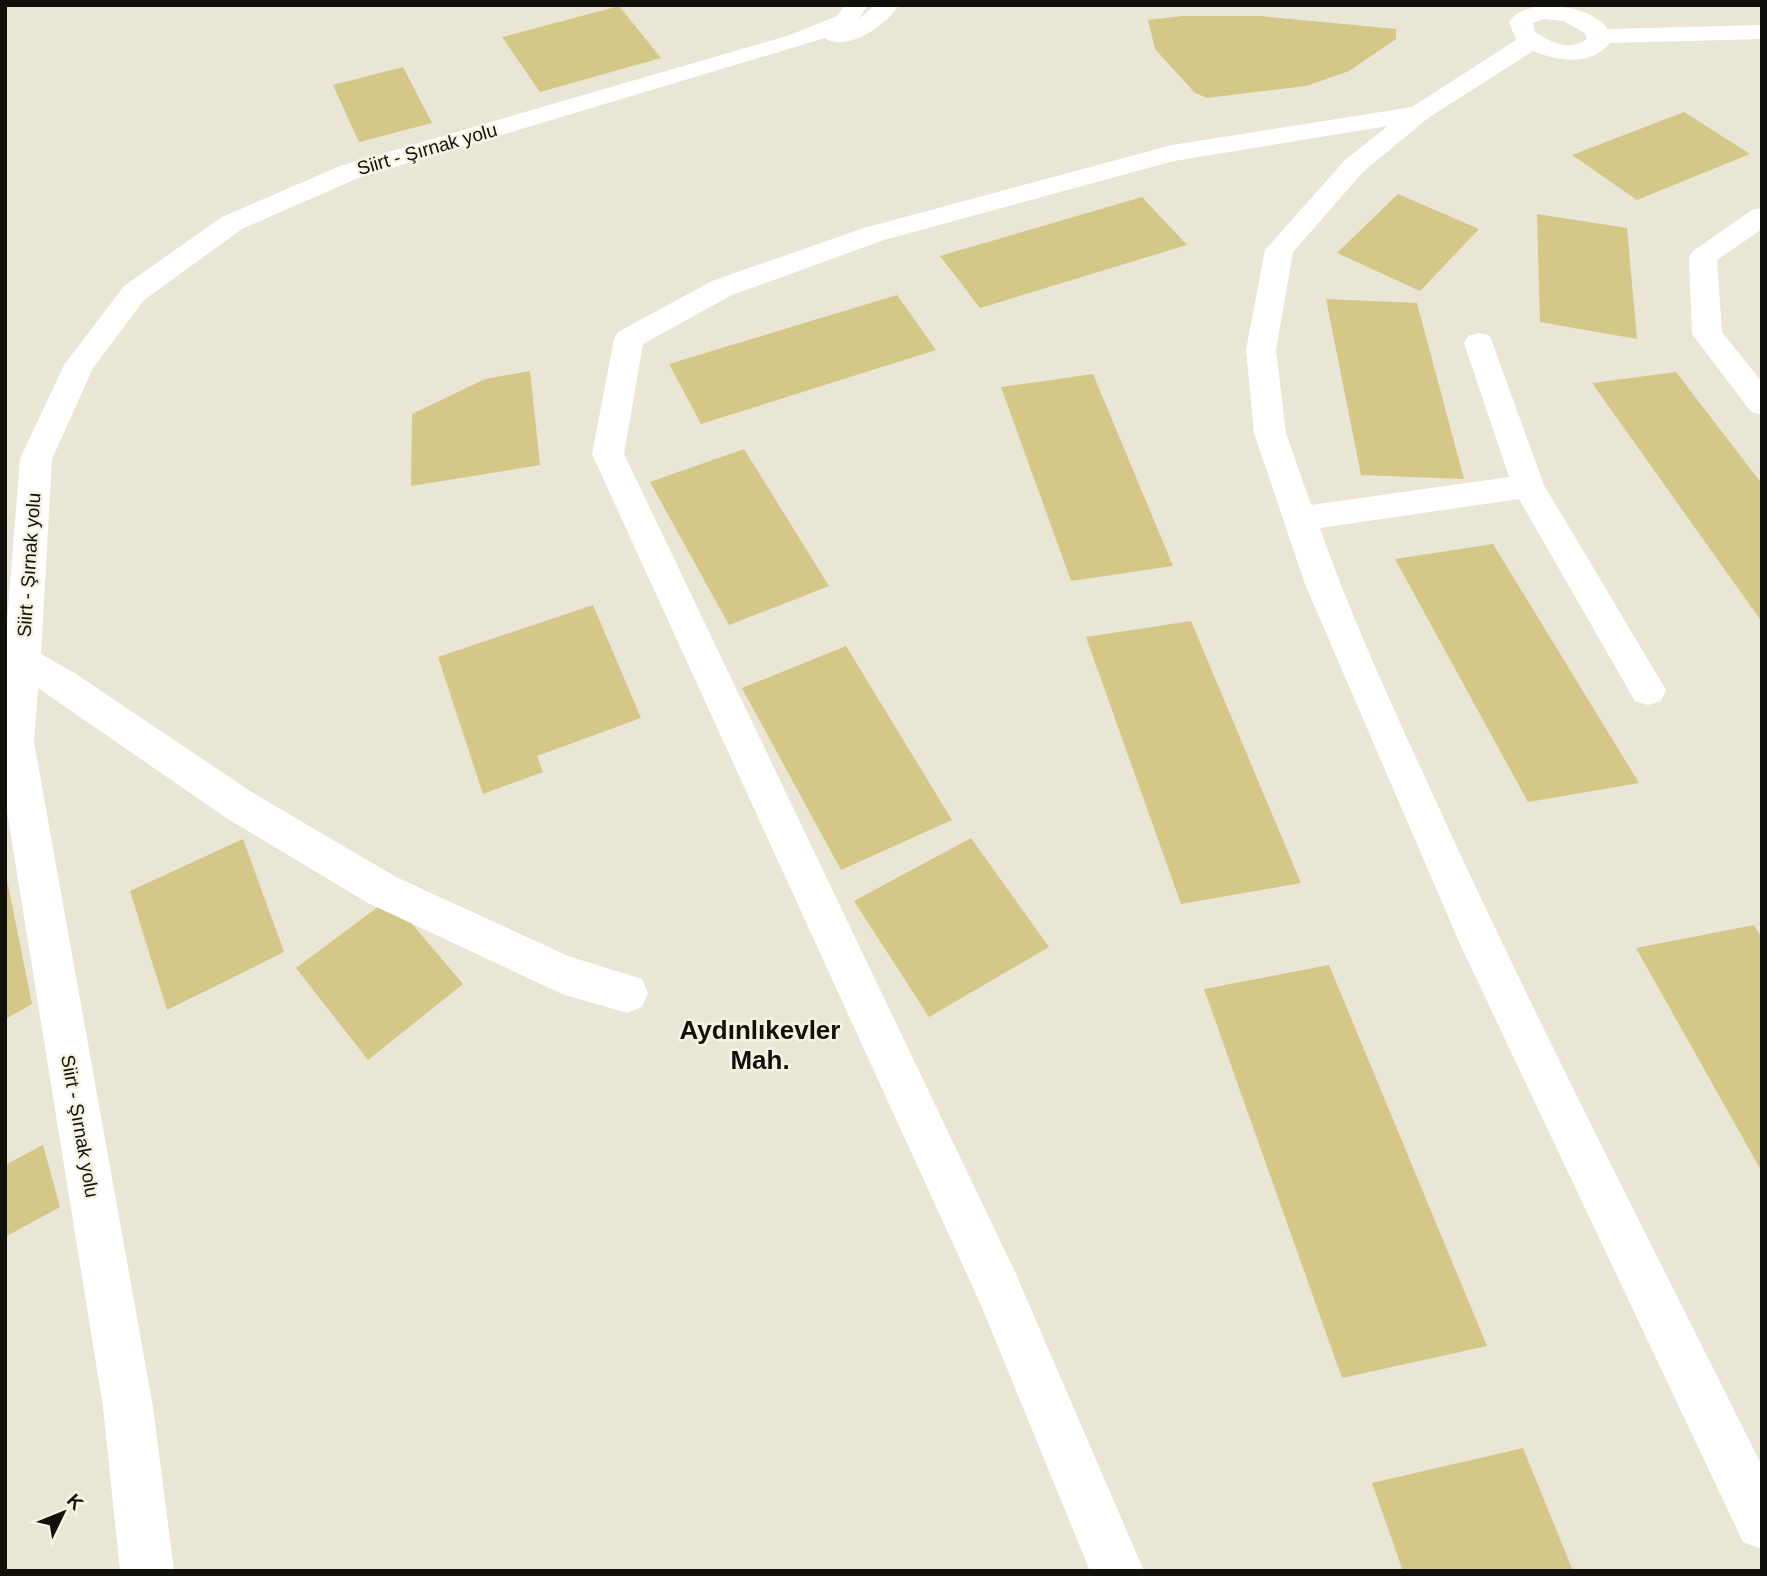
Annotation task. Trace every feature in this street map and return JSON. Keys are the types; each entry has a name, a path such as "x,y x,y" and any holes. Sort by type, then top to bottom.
{"street":[{"path":"798,40 845,21 857,5"},
{"path":"798,40 852,30 883,14 887,5"},
{"path":"1556,5 1596,29 1600,36"},
{"path":"1580,18 1555,12 1527,20 1354,166 1279,250 1261,350 1270,433 1322,584 1481,944 1762,1523"},
{"path":"1527,20 1553,50 1577,52 1595,46 1600,36"},
{"path":"1600,36 1762,32"},
{"name":"Siirt - Şırnak yolu","path":"147,1571 128,1407 15,742 14,661 36,459 79,365 134,293 232,223 349,172 798,40"},
{"path":"1117,1571 998,1289 608,454 629,339 722,288 874,234 1172,153 1419,113"},
{"path":"1762,216 1703,257 1707,334 1762,404"},
{"path":"1479,344 1528,486 1648,690"},
{"path":"1299,519 1528,486"},
{"path":"14,661 63,685 239,805 382,890 562,974 627,993"}],"building":[{"path":"619,6 661,58 540,92 502,37"},
{"path":"1183,16 1260,16 1396,29 1396,39 1349,71 1306,86 1207,98 1195,93 1155,49 1148,20"},
{"path":"403,67 432,123 359,142 333,85"},
{"path":"1684,112 1750,154 1637,200 1572,155"},
{"path":"1398,194 1479,229 1420,291 1337,253"},
{"path":"1142,197 1187,245 980,308 940,256"},
{"path":"1537,214 1627,228 1637,339 1540,322"},
{"path":"897,295 936,350 701,424 669,364"},
{"path":"1326,299 1417,303 1464,479 1361,475"},
{"path":"530,371 540,465 411,486 412,414 485,379"},
{"path":"1676,372 1762,484 1762,622 1592,383"},
{"path":"1093,374 1173,566 1071,581 1001,387"},
{"path":"744,449 829,586 729,625 650,482"},
{"path":"1493,544 1639,783 1528,802 1395,559"},
{"path":"593,605 641,718 537,756 543,772 483,794 438,657"},
{"path":"1191,621 1301,883 1181,904 1086,637"},
{"path":"846,646 952,820 841,870 742,688"},
{"path":"971,838 1049,947 929,1017 854,901"},
{"path":"243,839 284,952 167,1010 130,891"},
{"path":"5,870 32,1004 5,1019"},
{"path":"390,898 463,984 368,1060 296,968"},
{"path":"1754,925 1762,938 1762,1172 1636,948"},
{"path":"1329,965 1487,1346 1342,1378 1204,989"},
{"path":"43,1145 60,1207 5,1237 5,1165"},
{"path":"1523,1448 1573,1571 1403,1571 1372,1483"}],"district":[{"name":"Aydınlıkevler Mah.","path":"760,1045"}]}
